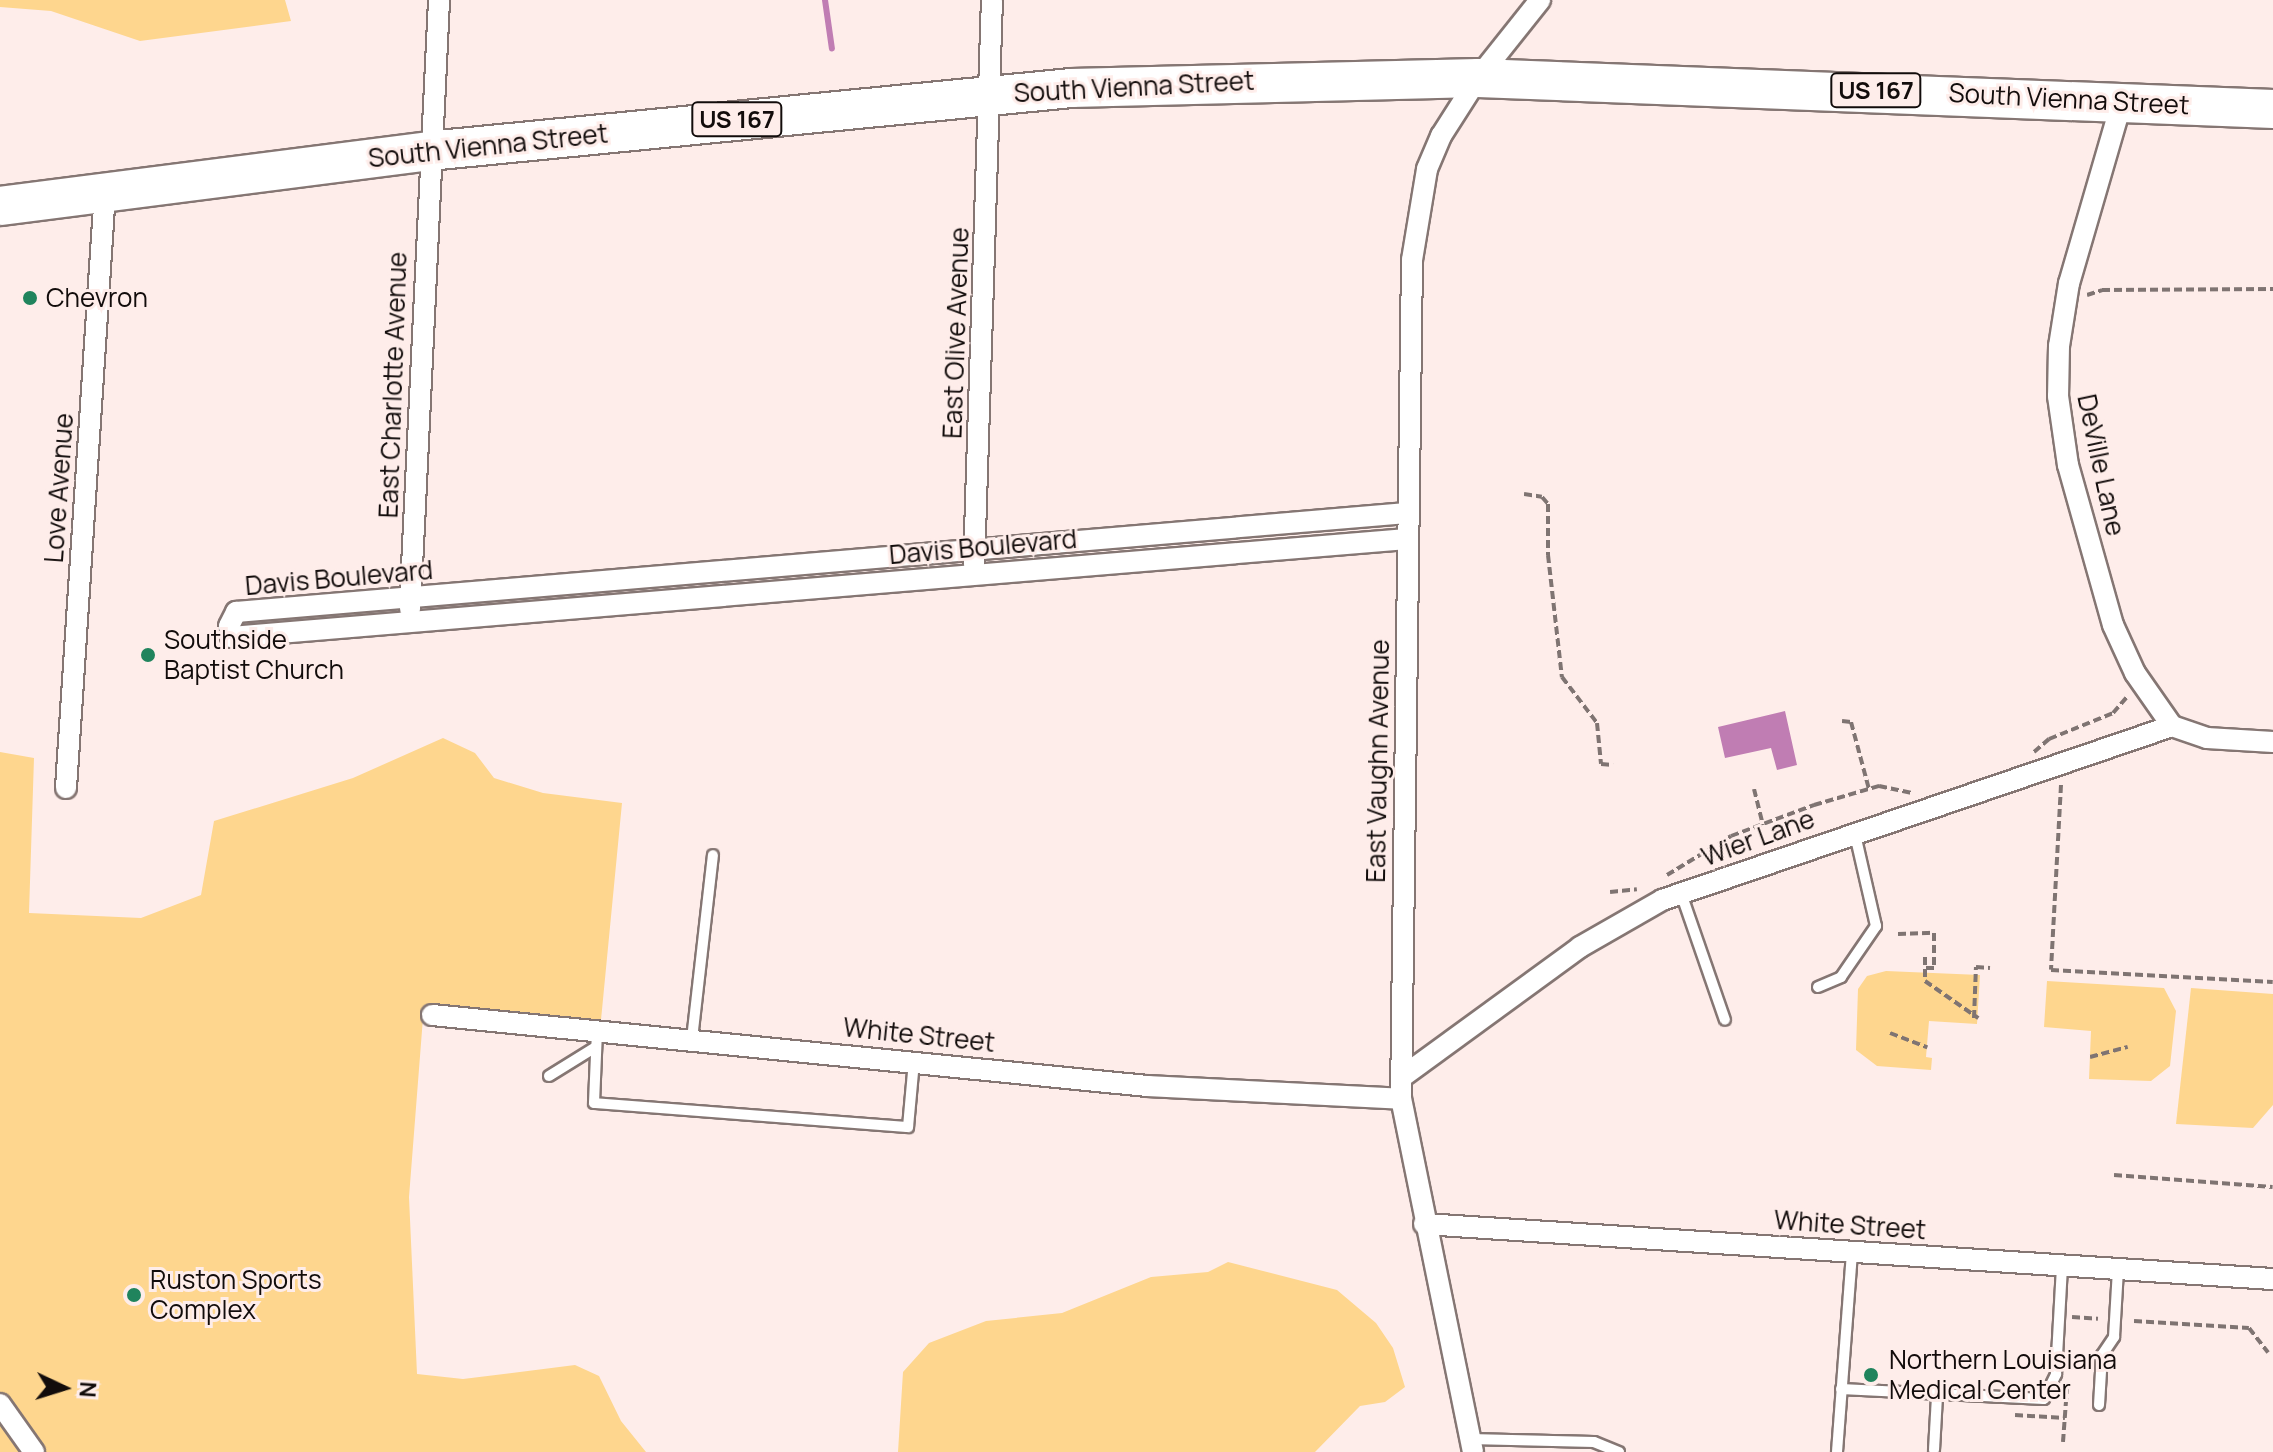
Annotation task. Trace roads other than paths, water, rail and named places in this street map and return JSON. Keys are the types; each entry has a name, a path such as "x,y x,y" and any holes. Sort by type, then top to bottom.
{"highway":[{"name":"South Vienna Street","path":"0,206 429,151 990,94 1286,80 1478,78 2273,109"}],"street":[{"name":"East Charlotte Avenue","path":"410,621 429,151 439,0"},
{"name":"East Olive Avenue","path":"974,573 992,0"},
{"name":"East Vaughn Avenue","path":"1472,1445 1424,1224 1401,1099 1407,513 1414,229 1427,169 1478,78 1540,0"},
{"name":"DeVille Lane","path":"2122,101 2069,283 2058,396 2068,465 2113,625 2135,673 2172,726"},
{"name":"Love Avenue","path":"66,788 105,192"},
{"name":"Davis Boulevard","path":"1407,513 236,612 229,626 231,637 1407,539"},
{"path":"2172,726 2207,738 2273,742"},
{"name":"Wier Lane","path":"1402,1077 1612,925 1681,893 1854,831 2172,726"},
{"name":"White Street","path":"432,1015 596,1039 692,1039 1147,1086 1401,1099"},
{"name":"White Street","path":"1424,1224 2273,1279"},
{"path":"0,1404 34,1452"}],"lane":[{"path":"1818,987 1841,977 1876,926 1854,831"},
{"path":"692,1039 713,855"},
{"path":"1681,893 1725,1020"},
{"path":"596,1039 594,1103 908,1127 914,1060"},
{"path":"549,1076 596,1039"},
{"path":"1837,1452 1852,1250"},
{"path":"1841,1389 2044,1399 2056,1374 2062,1265"},
{"path":"2099,1405 2102,1355 2114,1337 2118,1269"},
{"path":"1934,1450 1937,1396"},
{"path":"1472,1445 1594,1442 1619,1452"}],"waterway":[{"path":"825,0 832,49"}],"place":[{"name":"Chevron","path":"30,298"},
{"name":"Southside Baptist Church","path":"148,655"},
{"name":"Ruston Sports Complex","path":"134,1295"},
{"name":"Northern Louisiana Medical Center","path":"1871,1375"}]}
